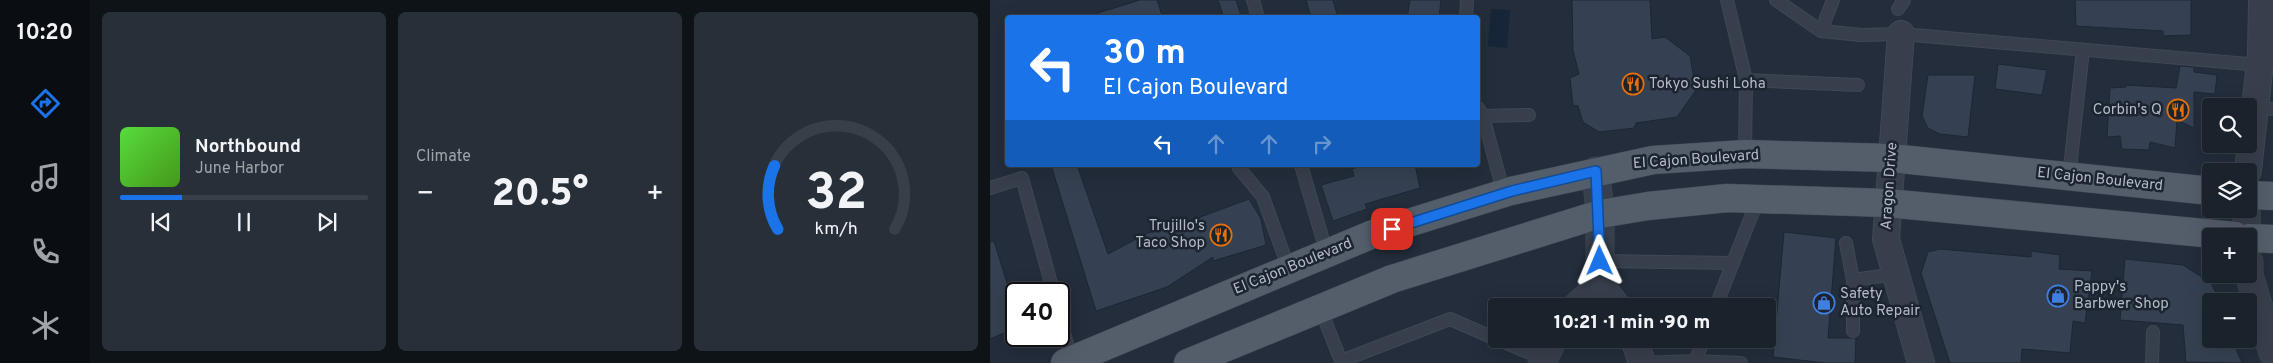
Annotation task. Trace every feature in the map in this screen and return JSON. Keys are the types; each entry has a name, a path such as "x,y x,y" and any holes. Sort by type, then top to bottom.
{"main road":[{"name":"El Cajon Boulevard","path":"1068,362 1373,234 1504,194 1596,171 1653,160 1745,154 1891,158 2202,190"},
{"path":"2257,195 2273,196"},
{"path":"1188,363 1392,278 1600,214 1648,206 1718,199 1887,203 2202,233"},
{"path":"2257,238 2273,239"}],"street":[{"path":"2250,163 2264,108 2265,58 2262,0"},
{"name":"Aragon Drive","path":"1901,14 1886,239 1921,363"},
{"path":"1596,171 1600,214 1600,273 1613,298"},
{"path":"1583,298 1600,273"},
{"path":"2253,283 2268,314 2273,353"},
{"path":"1637,348 1642,363"}],"lane":[{"path":"1253,0 1257,15"},
{"path":"1466,15 1467,0"},
{"path":"1728,0 1746,80 1745,154"},
{"path":"1776,0 1820,31 1862,35 1901,14 2083,50 2265,58"},
{"path":"1820,31 1832,0"},
{"path":"2069,177 2083,50"},
{"path":"1746,80 1858,85"},
{"path":"1504,194 1480,112 1529,115"},
{"path":"1302,167 1327,254"},
{"path":"1238,168 1263,197 1289,269"},
{"path":"990,188 1022,178 1051,282"},
{"path":"1719,298 1758,199"},
{"path":"1846,243 1853,280 1854,332"},
{"path":"1600,273 1733,263"},
{"path":"1853,280 1896,274"},
{"path":"1320,308 1341,361 1450,319 1488,336"},
{"path":"2152,363 2153,332"},
{"path":"1065,347 1068,362"},
{"path":"1527,348 1547,354"},
{"path":"1695,361 1700,348"},
{"path":"1642,363 1695,361 1741,363"}],"water":[{"path":"1491,9 1510,10 1507,48 1488,46"}],"building":[{"path":"1140,0 1157,0 1162,15 1098,15 1098,13"},
{"path":"1218,0 1236,0 1241,15 1223,15"},
{"path":"1306,0 1333,0 1337,15 1310,15"},
{"path":"1410,0 1441,0 1439,15 1408,15"},
{"name":"Tokyo Sushi Loha","path":"1572,0 1650,0 1652,39 1665,37 1690,56 1696,90 1677,117 1636,123 1634,128 1599,132 1583,122 1578,106 1573,105 1570,78 1579,74 1573,50"},
{"path":"2075,0 2191,0 2191,35 2163,36 2163,31 2076,26"},
{"path":"1998,64 2047,70 2042,95 1995,89"},
{"path":"2180,66 2194,67 2194,72 2217,75 2215,94 2194,92 2194,128 2177,120 2175,148 2150,142 2149,150 2122,149 2120,136 2107,137 2110,88 2126,87 2126,85 2176,88"},
{"path":"1928,75 1975,75 1968,137 1940,134 1928,128 1922,116"},
{"path":"1052,167 1078,167 1108,254 1148,233 1179,225 1249,199 1261,219 1266,245 1213,261 1213,257 1167,287 1096,311"},
{"path":"1358,167 1415,167 1420,188 1365,204 1367,209 1333,221 1321,185 1354,176 1352,169"},
{"path":"1784,232 1836,238 1828,338 1856,338 1855,363 1825,363 1773,357 1774,348 1776,348 1776,323"},
{"path":"994,241 1007,282 1005,282 1005,333 990,339 990,242"},
{"path":"1940,249 2031,257 2031,251 2060,255 2059,269 2092,271 2085,323 2073,321 2070,353 2022,349 2021,363 1950,363 1921,273 1928,252"},
{"path":"2125,259 2183,265 2202,277 2202,283 2211,283 2216,293 2202,293 2202,348 2236,348 2242,363 2186,362 2183,325 2120,320"}],"place":[{"name":"Tokyo Sushi Loha","path":"1633,84"},
{"name":"Corbin's Q","path":"2178,110"},
{"name":"Trujillo's Taco Shop","path":"1221,235"},
{"name":"Pappy's Barbwer Shop","path":"2058,296"},
{"name":"Safety Auto Repair","path":"1824,303"}],"route":[{"path":"1392,229 1512,191 1596,171 1600,214 1600,261"}]}
